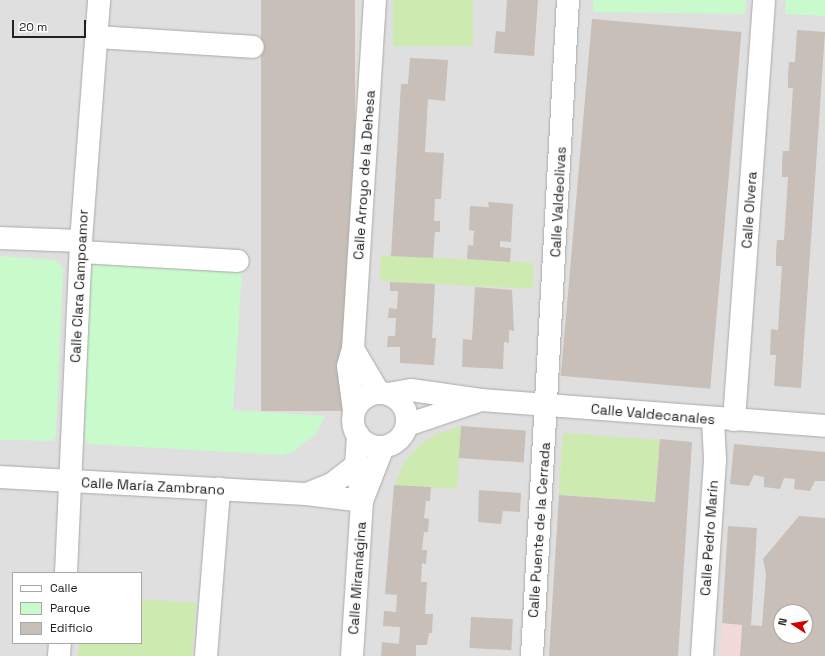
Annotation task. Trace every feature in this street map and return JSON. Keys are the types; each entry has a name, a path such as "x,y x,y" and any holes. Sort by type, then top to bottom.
{"street":[{"name":"Calle Clara Campoamor","path":"66,572 72,482 81,247 99,0"},
{"name":"Calle Arroyo de la Dehesa","path":"354,411 348,366 353,349 375,0"},
{"name":"Calle Valdeolivas","path":"547,404 568,0"},
{"name":"Calle Olvera","path":"723,420 764,0"},
{"path":"96,37 253,47"},
{"path":"0,238 238,261"},
{"path":"353,349 384,393 403,406 407,426 398,440 383,447 367,444 358,435 354,428 354,411 364,398 384,393"},
{"name":"Calle Valdecanales","path":"384,393 411,390 480,400 547,404 723,420 825,426"},
{"name":"Calle Valdecanales","path":"407,426 480,400"},
{"name":"Calle Puente de la Cerrada","path":"532,656 547,404"},
{"name":"Calle Pedro Marín","path":"702,656 715,459 723,420"},
{"name":"Calle Miramágina","path":"352,656 362,501 356,465 358,435"},
{"name":"Calle Miramágina","path":"362,501 383,447"},
{"name":"Calle María Zambrano","path":"306,494 332,484 356,465"},
{"name":"Calle María Zambrano","path":"0,477 306,494 362,501"},
{"path":"206,656 219,489"},
{"path":"59,656 60,644"}],"shaded area":[{"path":"0,0 825,0 825,656 0,656"},
{"path":"722,623 773,626 773,644 813,644 825,656 720,656"}],"green space":[{"path":"393,0 473,0 473,46 393,46"},
{"path":"593,0 746,0 745,14 593,12"},
{"path":"786,0 825,0 825,16 785,14"},
{"path":"381,255 534,263 532,289 380,281"},
{"path":"0,256 55,260 63,268 56,435 53,441 0,440"},
{"path":"97,262 242,271 233,410 325,416 316,434 293,452 281,455 88,444 85,439 90,272"},
{"path":"461,426 457,489 394,485 405,461 421,444 437,434"},
{"path":"563,433 660,440 655,502 559,495"},
{"path":"142,599 196,603 192,656 78,656 79,644 142,644"}],"building":[{"path":"261,0 355,0 355,411 261,411"},
{"path":"507,0 538,0 534,56 494,53 496,31 505,32"},
{"path":"592,19 741,32 710,389 561,376"},
{"path":"797,30 825,32 801,388 774,386 776,355 770,355 771,329 778,330 782,266 776,266 776,253 777,240 784,240 788,177 782,177 782,164 783,151 789,151 793,88 788,88 788,75 789,62 795,62"},
{"path":"410,58 448,60 445,101 428,99 425,152 444,153 441,199 435,199 434,221 440,221 440,232 435,232 433,258 391,256 401,84 408,84"},
{"path":"488,202 513,204 511,242 500,241 500,247 511,248 510,262 467,259 468,245 473,246 474,231 469,230 470,206 489,207"},
{"path":"390,282 435,284 432,338 436,338 434,365 400,363 400,347 387,347 388,336 395,336 396,318 388,318 389,308 397,309 398,291 390,291"},
{"path":"475,287 512,290 514,331 509,330 509,343 504,342 503,369 462,367 463,339 472,340"},
{"path":"461,426 526,431 524,462 459,458"},
{"path":"660,439 692,442 678,656 549,656 559,495 655,502"},
{"path":"734,444 825,452 825,481 815,481 810,491 794,489 795,479 784,478 780,489 764,487 764,477 754,475 749,486 730,484"},
{"path":"394,485 431,487 430,501 426,501 424,518 429,519 428,532 424,532 422,550 427,550 426,564 422,563 421,582 427,582 425,614 433,614 432,633 429,633 427,645 416,645 416,656 381,656 382,642 399,644 400,627 383,626 384,611 396,612 397,595 385,594"},
{"path":"479,490 521,493 520,512 503,511 501,524 478,522"},
{"path":"799,516 825,518 825,656 740,656 742,625 722,623 728,526 757,528 751,625 762,626 766,574 763,559"},
{"path":"471,617 513,619 511,650 469,648"}]}
